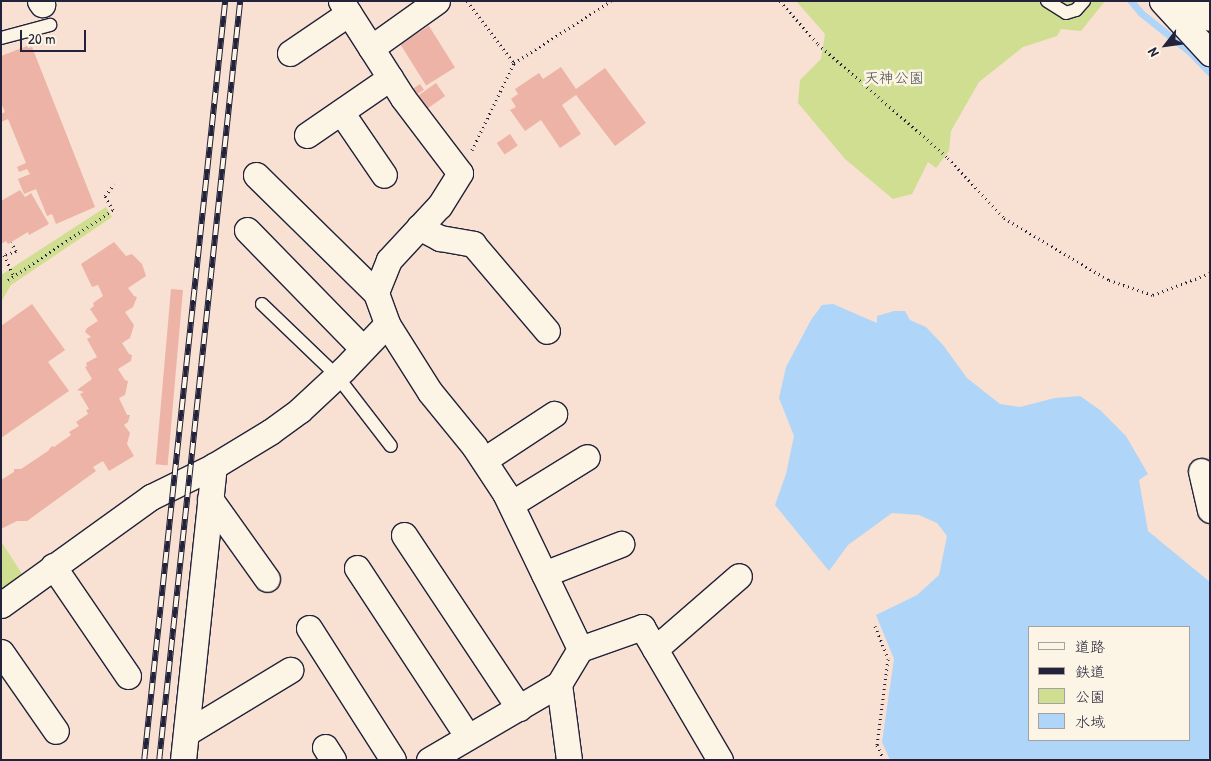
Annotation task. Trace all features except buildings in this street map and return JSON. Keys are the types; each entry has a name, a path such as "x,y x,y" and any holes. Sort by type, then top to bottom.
{"street":[{"path":"371,48 437,1"},
{"path":"1162,1 1210,54"},
{"path":"1191,1 1210,18"},
{"path":"290,53 345,7 390,78 460,173 439,206 389,260 376,293"},
{"path":"307,135 390,78"},
{"path":"341,112 384,175"},
{"path":"256,175 376,293 387,324 430,392 484,460 511,504 580,649"},
{"path":"419,227 440,238 473,244 520,280 547,331"},
{"path":"247,230 364,349"},
{"path":"1,605 151,497 214,466 270,432 300,410 337,376 387,324"},
{"path":"484,460 554,414"},
{"path":"511,504 587,457"},
{"path":"183,760 214,466"},
{"path":"1201,471 1210,510"},
{"path":"210,499 267,579"},
{"path":"404,535 519,708"},
{"path":"544,574 621,544"},
{"path":"53,566 128,676"},
{"path":"357,568 468,737"},
{"path":"655,649 738,576"},
{"path":"429,760 559,684 580,649 642,627 720,760"},
{"path":"309,628 393,760"},
{"path":"1,652 56,731"},
{"path":"186,733 290,670"},
{"path":"559,684 570,760"}],"lane":[{"path":"1047,1 1066,13 1076,10 1084,1"},
{"path":"1,38 44,10"},
{"path":"262,304 337,376 391,446"}],"path":[{"path":"468,1 514,63"},
{"path":"460,173 514,63 610,1"},
{"path":"780,1 818,44 948,158 1004,218 1109,280 1153,296 1210,273"},
{"path":"8,280 113,210 105,196 114,184"},
{"path":"11,242 16,252 3,256 14,276"},
{"path":"875,626 888,660 877,745 884,760"}],"green space":[{"name":"天神公園","path":"796,1 1105,1 1081,31 1061,29 1057,36 1023,47 979,82 951,131 949,151 936,168 928,162 912,194 893,199 845,159 798,103 800,80 821,59 825,34"},
{"path":"106,207 112,217 11,285 1,302 1,275"},
{"path":"1,541 22,574 1,590"}],"water":[{"path":"833,304 877,323 877,316 894,311 905,311 910,320 926,327 943,345 967,378 1000,404 1020,407 1055,398 1080,396 1100,410 1126,436 1148,474 1139,480 1148,531 1210,582 1210,757 1206,760 890,760 882,742 894,659 876,615 917,595 939,575 947,536 937,523 919,515 892,513 848,545 829,571 775,505 786,474 794,436 779,398 786,367 811,320 822,305"}],"waterway":[{"path":"1131,1 1141,13 1189,51 1210,73"}],"railway":[{"path":"144,760 225,1"},
{"path":"159,760 240,1"}]}
